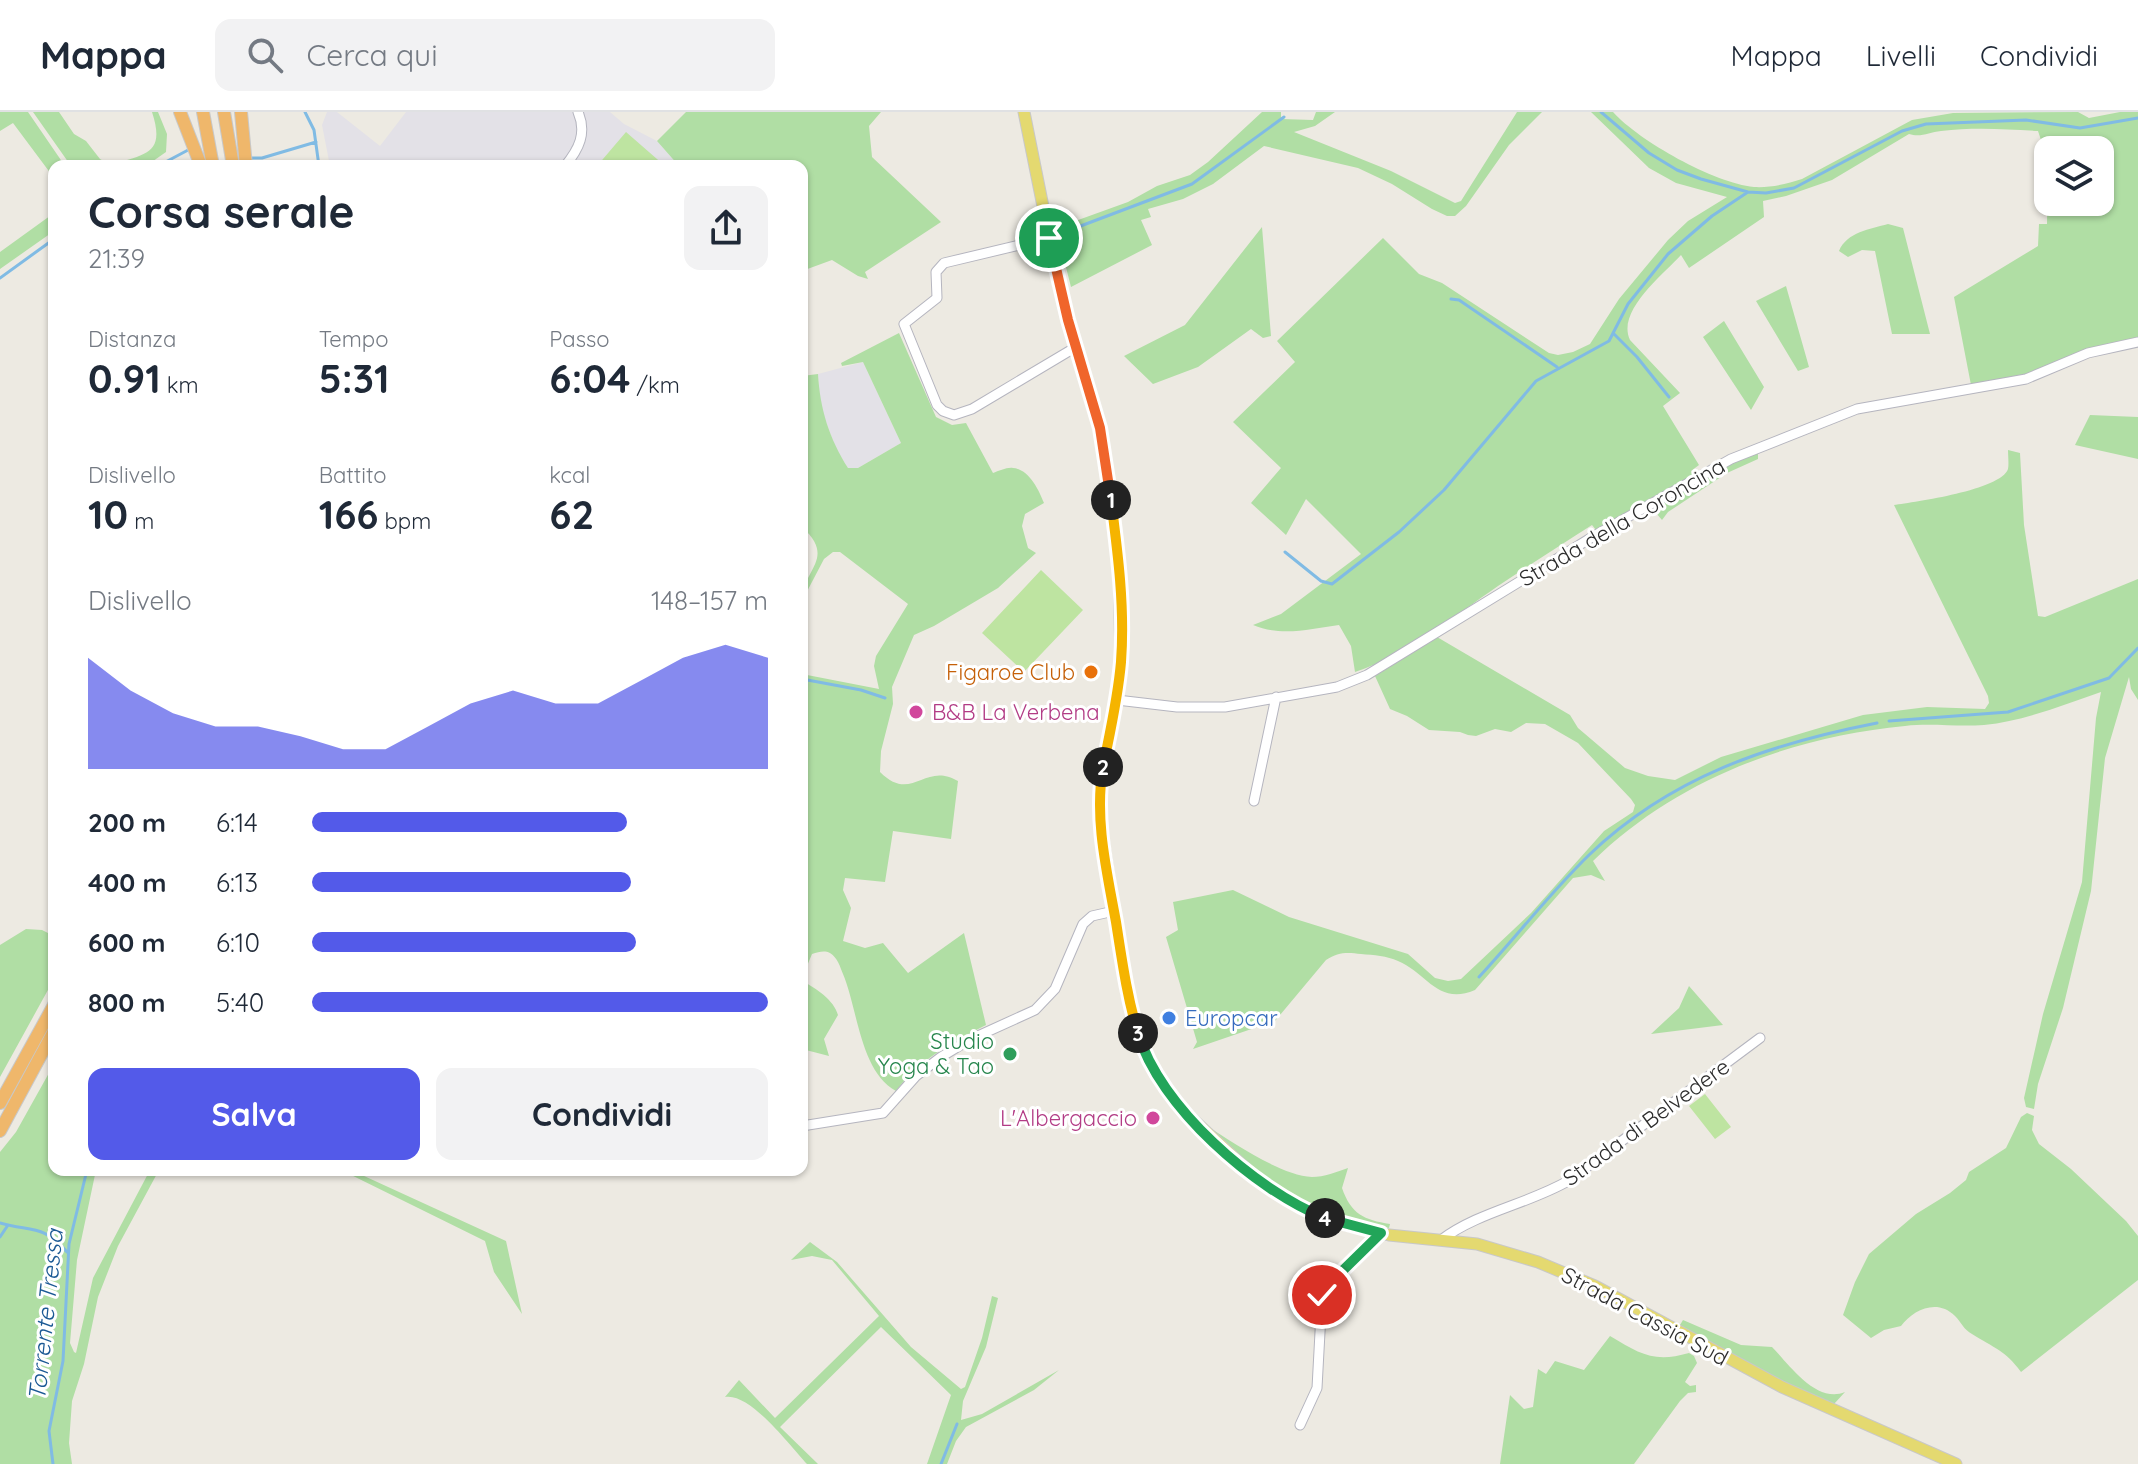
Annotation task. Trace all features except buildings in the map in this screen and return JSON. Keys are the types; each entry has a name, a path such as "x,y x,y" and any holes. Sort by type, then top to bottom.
{"highway":[{"path":"177,112 196,160"},
{"path":"203,112 212,160"},
{"path":"224,112 232,160"},
{"path":"241,112 245,160"},
{"path":"0,1103 48,1016"},
{"path":"0,1131 48,1042"}],"main road":[{"name":"Strada Cassia Sud","path":"1024,112 1049,238 1101,435 1115,529 1122,634 1117,700 1099,796 1127,994 1149,1062 1168,1092 1218,1145 1273,1190 1317,1215 1381,1233 1499,1249 1583,1280 1782,1387 1956,1464"}],"street":[{"path":"570,160 581,139 582,122 578,112"},
{"path":"1049,238 942,264 935,275 937,298 904,324 937,405 954,415 972,409 1076,347"},
{"name":"Strada della Coroncina","path":"1117,700 1161,706 1218,707 1337,687 1367,675 1594,536 1731,459 1857,409 2026,379 2088,353 2138,342"},
{"path":"1254,801 1276,697"},
{"path":"808,1125 883,1113 916,1076 941,1057 969,1040 1035,1010 1055,989 1083,924 1092,916 1114,911"},
{"name":"Strada di Belvedere","path":"1441,1240 1459,1228 1530,1201 1568,1181 1760,1038"},
{"path":"1300,1425 1317,1388 1322,1295 1330,1283 1381,1233"}],"shaded area":[{"path":"327,112 337,112 380,146 406,112 610,112 624,124 657,141 674,160 329,160 322,125"},
{"path":"863,362 901,443 858,468 848,468 836,449 820,406 818,374"}],"green space":[{"path":"0,112 28,112 61,160 48,160 48,170 13,123 0,131"},
{"path":"33,112 59,112 74,134 86,141 102,160 67,160"},
{"path":"152,112 158,112 167,134 166,152 155,160 126,160 142,155 154,145 156,126"},
{"path":"686,112 881,112 869,126 872,157 941,222 865,272 868,279 832,260 808,269 808,160 674,160 657,141"},
{"path":"1262,112 1281,112 1281,119 1313,120 1316,112 1335,112 1315,126 1294,132 1391,171 1455,203 1461,201 1517,112 1542,112 1509,145 1466,206 1455,216 1432,209 1392,184 1358,168 1264,146 1213,184 1183,199 1148,209 1151,217 1141,220 1152,245 1071,287 1056,228 1190,175"},
{"path":"1591,112 1613,112 1640,135 1678,159 1719,178 1760,187 1802,179 1912,120 1953,113 2078,112 2089,118 2138,112 2138,337 2083,350 2068,359 2024,375 1971,385 1954,297 2038,246 2039,224 2047,224 2047,216 2114,216 2114,136 2040,136 2038,131 2001,129 1909,134 1832,180 1763,201 1764,217 1689,268 1681,255 1636,305 1627,329 1630,340 1680,393 1663,406 1699,465 1691,471 1693,475 1596,530 1592,525 1412,645 1355,672 1351,646 1339,625 1274,631 1253,625 1281,614 1361,554 1306,499 1286,535 1251,503 1281,468 1233,422 1295,362 1277,341 1383,238 1419,274 1442,283 1549,353 1573,352 1590,344 1619,299 1668,240 1688,221 1727,197 1676,183 1649,168"},
{"path":"626,132 658,160 602,160"},
{"path":"48,217 48,235 0,269 0,252"},
{"path":"1888,224 1903,228 1930,334 1892,334 1875,251 1862,250 1848,257 1839,251 1853,235"},
{"path":"1262,227 1271,336 1263,338 1251,329 1198,367 1153,384 1124,356 1185,325"},
{"path":"1786,286 1809,367 1798,371 1756,301"},
{"path":"1724,321 1764,387 1751,410 1703,337"},
{"path":"899,333 936,417 952,425 966,423 993,473 1003,469 1019,469 1029,476 1044,503 1025,514 1022,526 1028,548 1036,553 998,588 914,635 892,687 893,704 881,751 880,772 901,784 936,776 958,781 951,839 893,831 885,882 845,878 843,890 851,908 843,941 865,948 883,943 908,973 964,933 986,1025 926,1061 896,1091 884,1082 867,1055 848,989 835,957 826,952 812,954 808,964 808,675 879,689 874,666 876,656 908,604 840,552 833,552 824,559 808,590 808,578 815,564 817,548 808,534 808,375 818,374 823,411 848,468 858,468 901,443 863,362 842,366 841,363"},
{"path":"2090,415 2138,417 2138,459 2075,445"},
{"path":"2008,450 2020,453 2024,525 2038,616 2045,617 2138,579 2138,700 2131,689 2129,677 2105,758 2091,891 2063,1008 2038,1084 2034,1109 2026,1107 2024,1098 2043,1014 2082,882 2101,692 2014,720 1984,725 1915,725 1819,740 1737,767 1661,807 1626,832 1593,861 1605,881 1591,875 1573,878 1475,990 1451,994 1394,959 1356,953 1339,954 1326,960 1275,1021 1193,1049 1197,1042 1166,937 1178,930 1173,902 1233,890 1289,917 1408,954 1435,978 1448,981 1461,979 1531,913 1604,831 1633,812 1635,805 1631,799 1578,743 1545,724 1526,723 1511,732 1495,729 1476,736 1429,730 1390,709 1375,676 1437,637 1570,715 1578,728 1625,768 1648,776 1675,780 1721,757 1863,715 1927,707 1985,709 1989,703 1988,696 1894,505 1956,494 1990,483 2008,469"},
{"path":"1758,451 1758,459 1727,473 1668,512 1662,520 1651,507 1710,474"},
{"path":"1041,570 1083,610 1024,672 982,633"},
{"path":"26,929 48,933 48,990 0,1077 0,945"},
{"path":"808,985 829,999 838,1015 824,1039 829,1056 808,1051"},
{"path":"1689,986 1723,1025 1651,1034 1679,1008"},
{"path":"48,1075 48,1176 95,1176 77,1260 70,1343 76,1353 93,1278 147,1176 156,1176 118,1246 98,1297 84,1364 72,1401 69,1443 72,1464 0,1464 0,1152 16,1132"},
{"path":"1705,1094 1731,1127 1715,1139 1689,1106"},
{"path":"2027,1113 2034,1116 2032,1130 2039,1144 2071,1169 2138,1236 2138,1280 2021,1372 2004,1354 1969,1332 1955,1316 1941,1308 1919,1311 1901,1326 1884,1330 1871,1338 1843,1315 1869,1254 1916,1214 1966,1180 1969,1172 2006,1148 2021,1117"},
{"path":"1205,1125 1257,1157 1299,1175 1321,1176 1348,1168 1342,1188 1354,1210 1366,1218 1390,1224 1389,1228 1333,1213 1289,1192 1248,1163"},
{"path":"353,1176 364,1176 506,1241 522,1314 494,1272 485,1241"},
{"path":"810,1242 837,1262 911,1347 961,1389 965,1387 982,1338 992,1296 998,1298 986,1347 963,1401 961,1420 982,1414 1059,1370 1034,1390 966,1427 956,1441 947,1464 927,1464 951,1395 881,1327 780,1427 818,1464 807,1464 757,1411 735,1398 725,1397 739,1380 775,1418 879,1316 832,1260 812,1256 791,1260"},
{"path":"1683,1320 1741,1345 1772,1347 1814,1388 1834,1394 1845,1392 1834,1404 1699,1336 1680,1325"},
{"path":"1610,1336 1648,1355 1666,1357 1689,1353 1694,1356 1697,1363 1685,1382 1690,1386 1696,1385 1696,1392 1688,1393 1680,1401 1634,1464 1500,1464 1510,1395 1524,1409 1533,1407 1538,1369 1546,1374 1555,1361 1584,1370"}],"waterway":[{"name":"Torrente Tressa","path":"305,112 314,130 318,160"},
{"path":"1601,112 1649,153 1677,170 1748,192 1766,193 1794,188 1902,131 1926,124 2026,120 2080,128 2138,118"},
{"path":"1062,233 1192,184 1284,117"},
{"path":"251,158 262,158 316,142"},
{"path":"169,160 190,149"},
{"path":"1285,552 1321,581 1332,584 1399,532 1444,490 1536,381 1609,341 1628,304 1668,254 1712,216 1748,192"},
{"path":"0,278 48,243"},
{"path":"1451,299 1459,300 1557,367"},
{"path":"1614,334 1669,397"},
{"path":"1889,721 2008,712 2109,678 2138,648"},
{"path":"808,680 885,698"},
{"path":"1479,977 1589,855 1653,804 1687,784 1760,753 1877,723"},
{"name":"Torrente Tressa","path":"53,1464 49,1431 63,1361 69,1244 86,1176"},
{"path":"0,1223 43,1233 67,1252"},
{"path":"0,1237 8,1225"},
{"path":"941,1464 957,1424"}],"place":[{"name":"Figaroe Club","path":"1091,672"},
{"name":"B&B La Verbena","path":"916,712"},
{"name":"Europcar","path":"1169,1018"},
{"name":"Studio Yoga & Tao","path":"1010,1054"},
{"name":"L'Albergaccio","path":"1153,1118"}],"route":[{"path":"1049,238 1068,320 1101,435 1119,565 1121,661 1099,796 1107,871 1131,1010 1145,1055 1162,1084 1188,1115 1235,1161 1306,1210 1342,1224 1381,1233 1330,1283 1322,1295"}]}
